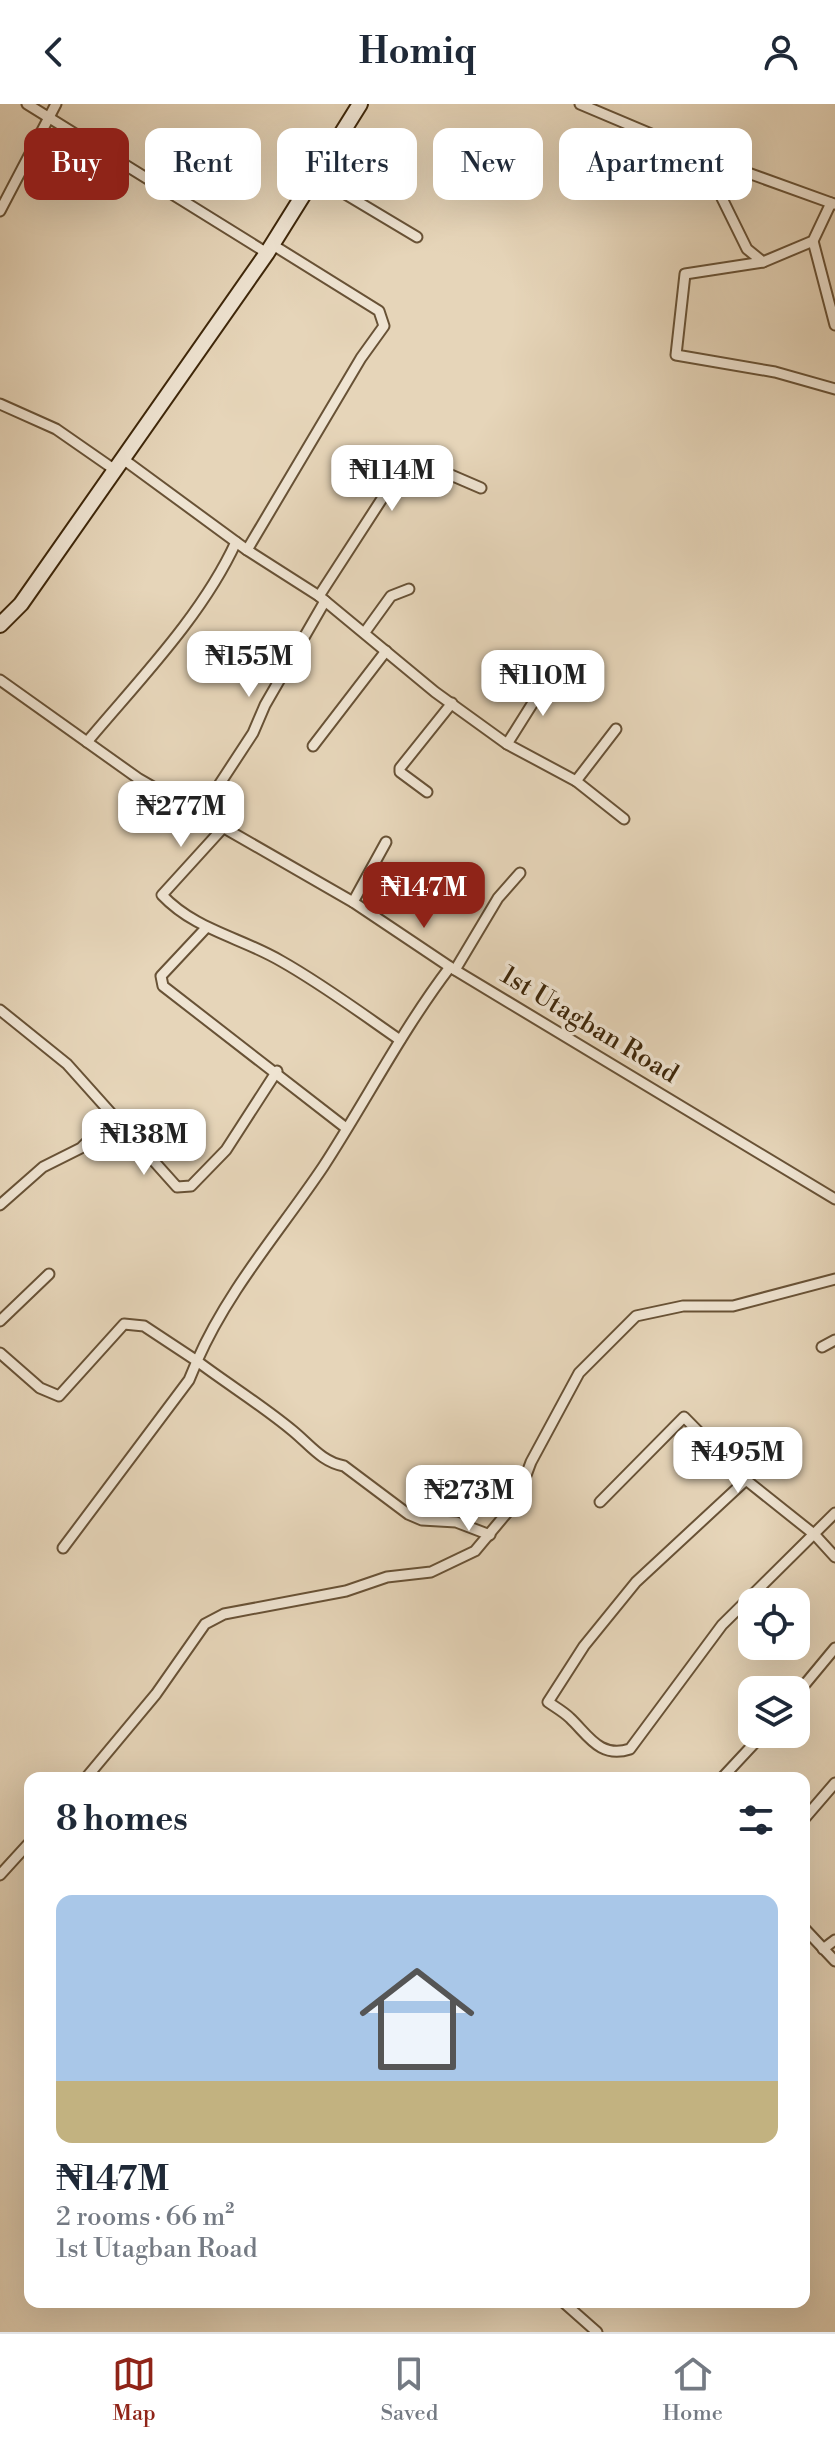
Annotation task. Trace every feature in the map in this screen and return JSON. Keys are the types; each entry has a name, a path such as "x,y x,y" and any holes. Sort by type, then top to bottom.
{"main road":[{"path":"345,128 360,104"},
{"path":"0,625 21,604 270,249 300,200"}],"street":[{"path":"27,104 379,311 384,326 361,358 247,550"},
{"path":"2,204 56,104"},
{"path":"580,104 715,161 833,204 813,241 763,262 685,274 678,312 676,355 775,372 835,389"},
{"path":"355,200 417,237"},
{"path":"723,200 747,249 763,262"},
{"path":"813,241 835,325"},
{"path":"0,404 56,429 119,465 322,598 507,744 576,781 624,819"},
{"path":"200,814 253,733 322,598 409,457 481,488"},
{"path":"87,742 159,655 225,567 236,542"},
{"path":"365,632 391,596 409,589"},
{"path":"313,746 386,651"},
{"path":"507,744 551,674"},
{"name":"1st Utagban Road","path":"0,680 139,779 353,902 453,968 835,1199"},
{"path":"427,792 400,772 400,768 452,703"},
{"path":"576,781 616,729"},
{"path":"222,829 162,895 205,929 223,933 279,960 400,1040"},
{"path":"353,902 386,842"},
{"path":"63,1548 189,1380 266,1244 346,1128 400,1040 453,968 498,898 520,873"},
{"path":"205,929 161,976 161,982 346,1128"},
{"path":"0,1010 67,1064 177,1187 184,1189 226,1150 277,1071"},
{"path":"0,1205 43,1167 81,1148 112,1117"},
{"path":"0,1321 49,1274"},
{"path":"91,1772 156,1694 205,1624 224,1614 346,1591 387,1577 431,1572 475,1551 516,1502 531,1462 579,1373 636,1316 683,1306 733,1306 835,1279"},
{"path":"0,1353 40,1388 59,1396 124,1324 144,1326 197,1361 332,1464 344,1466 408,1514 422,1520 456,1522 490,1535"},
{"path":"822,1347 835,1340"},
{"path":"600,1502 684,1417 746,1480 815,1535 835,1557"},
{"path":"746,1480 636,1582 584,1646 548,1702 572,1719 587,1739 619,1752 630,1749 722,1625 835,1513"},
{"path":"810,1678 835,1648"},
{"path":"728,1772 750,1748"},
{"path":"810,1812 835,1783"},
{"path":"0,1875 24,1849"},
{"path":"810,1935 835,1961"},
{"path":"823,1949 835,1940"},
{"path":"570,2308 597,2332"}]}
